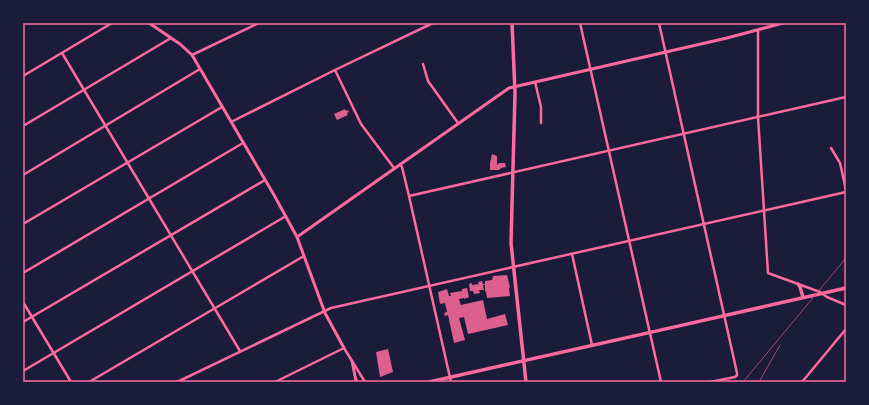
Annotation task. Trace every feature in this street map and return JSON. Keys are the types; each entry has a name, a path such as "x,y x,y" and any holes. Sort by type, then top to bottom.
{"main road":[{"path":"512,23 515,86 511,243 526,382"},
{"path":"798,284 803,297"},
{"path":"429,382 820,292 846,288"}],"street":[{"path":"23,76 112,23"},
{"path":"149,23 180,44 192,56 200,69 297,236 324,311 364,382"},
{"path":"192,56 259,23"},
{"path":"231,122 433,23"},
{"path":"580,23 661,382"},
{"path":"659,23 737,375 710,382"},
{"path":"297,236 507,89 783,23"},
{"path":"758,30 758,117 768,273 820,292 827,297 846,305"},
{"path":"23,126 171,38"},
{"path":"62,53 240,351"},
{"path":"423,64 428,81 458,123"},
{"path":"23,175 200,69"},
{"path":"335,70 361,124 394,168"},
{"path":"535,82 541,107 541,123"},
{"path":"409,196 846,97"},
{"path":"23,224 222,107"},
{"path":"23,273 243,143"},
{"path":"177,382 331,308 846,191 840,163 831,148"},
{"path":"400,164 409,196 451,382"},
{"path":"23,322 265,180"},
{"path":"23,371 286,216"},
{"path":"572,254 592,345"},
{"path":"89,382 304,256"},
{"path":"23,302 71,382"},
{"path":"802,382 846,329"},
{"path":"275,382 344,348"},
{"path":"352,361 356,381"}],"building":[{"path":"345,109 349,112 347,113 348,115 337,120 334,114"},
{"path":"492,154 497,156 497,165 499,163 505,163 506,167 499,170 490,170"},
{"path":"507,275 510,287 510,296 487,298 485,285 483,285 484,290 479,290 480,293 474,294 473,291 470,291 469,284 478,284 479,286 478,282 482,281 483,284 485,284 485,281 492,280 493,276"},
{"path":"467,288 469,297 459,299 461,305 483,300 487,319 505,314 508,325 468,334 464,317 459,318 465,340 454,343 448,315 445,316 444,313 447,312 445,303 440,304 438,292 447,289 449,296 451,296 450,293 462,291 462,289"},
{"path":"388,349 393,372 380,377 376,352"}],"railway":[{"path":"743,382 846,258"},
{"path":"759,382 780,345"}]}
